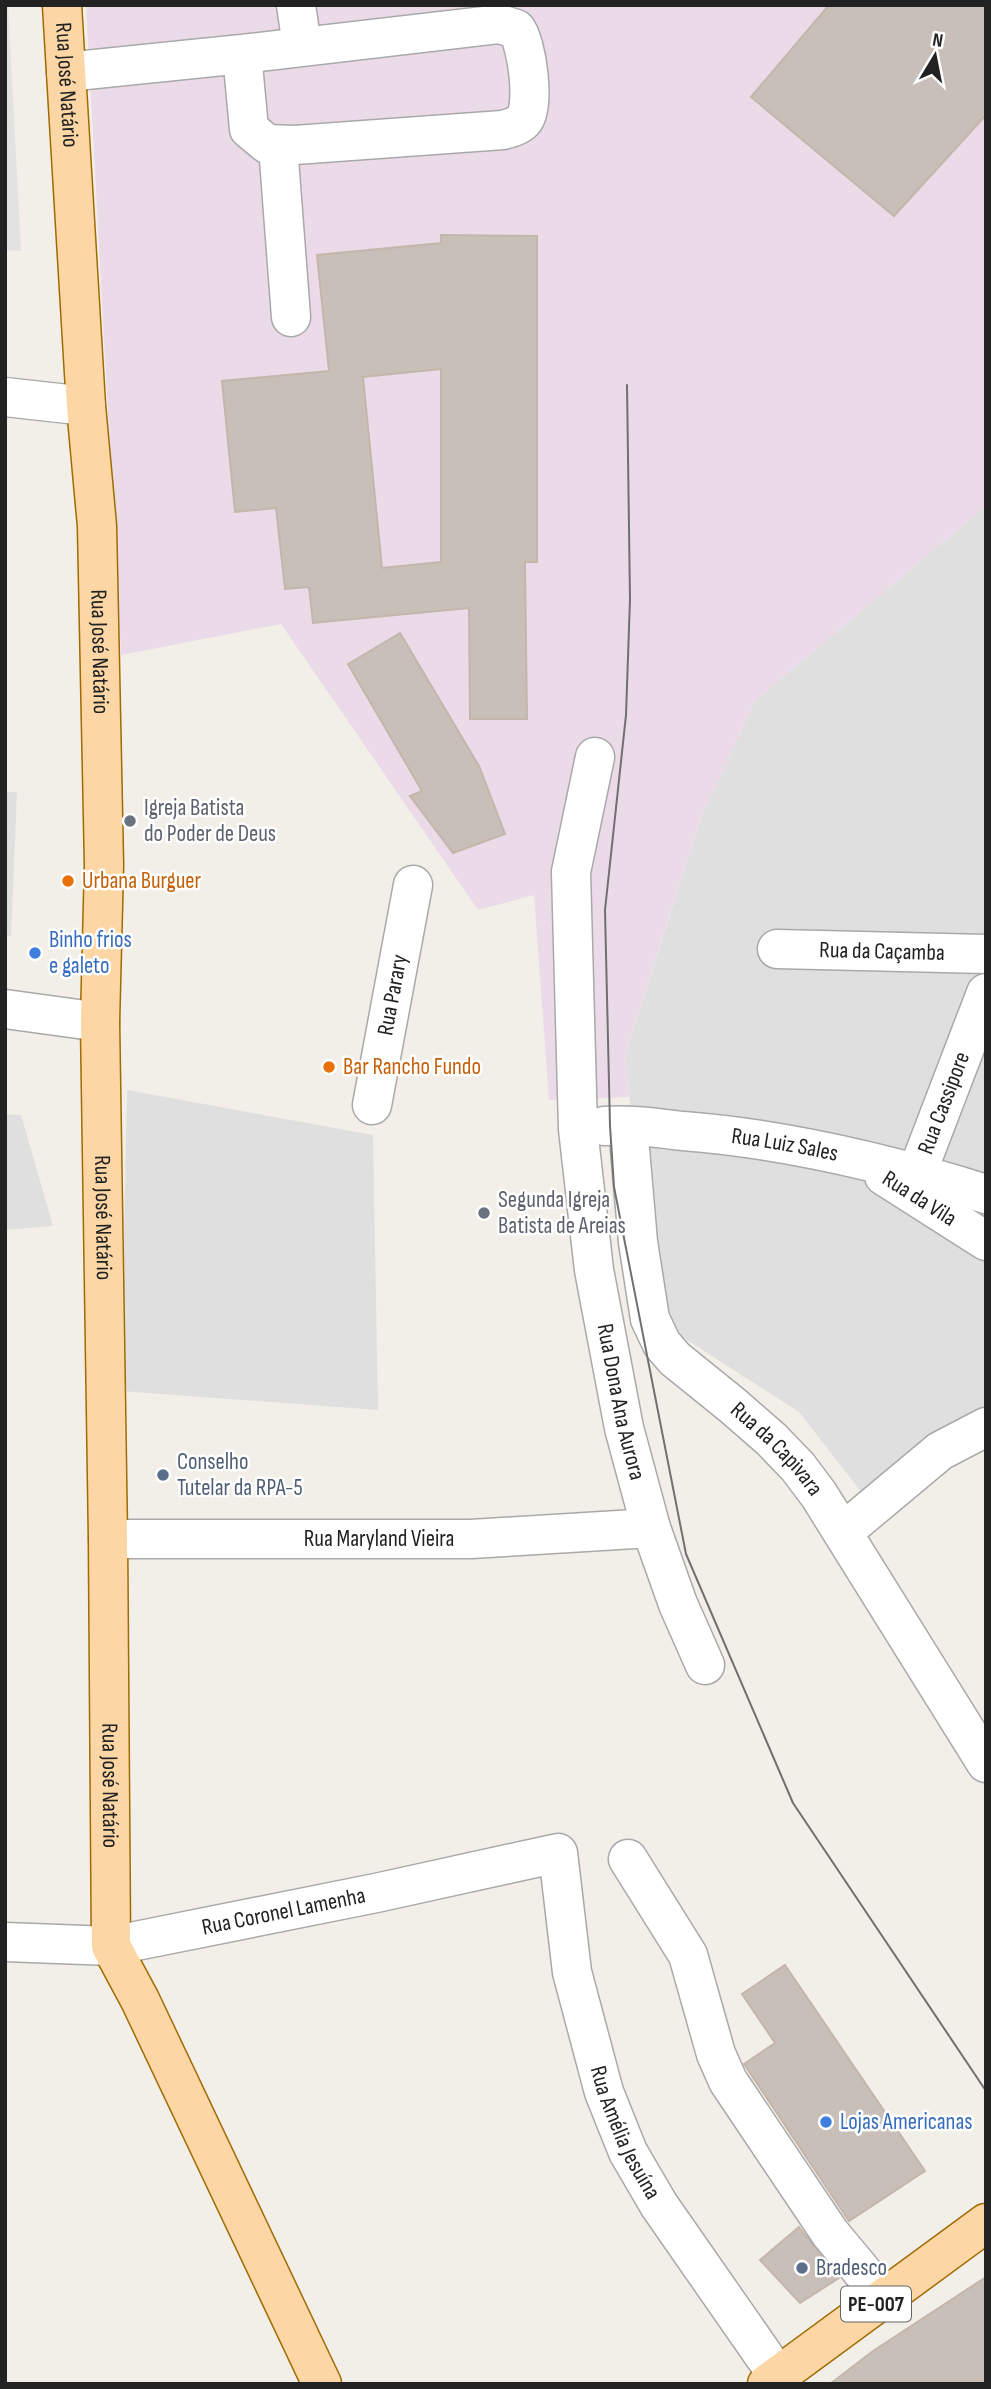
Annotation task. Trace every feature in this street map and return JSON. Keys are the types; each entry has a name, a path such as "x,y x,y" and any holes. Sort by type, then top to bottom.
{"main road":[{"name":"Rua José Natário","path":"62,5 86,406 97,526 100,622 104,865 100,1022 111,1946 140,2000 322,2384"},
{"name":"PE-007","path":"773,2380 986,2223"}],"street":[{"path":"296,5 302,46"},
{"path":"66,72 242,54 494,23 516,29 524,43 530,100 528,114 523,122 503,130 278,146 260,140 249,130 242,54"},
{"path":"278,146 291,317"},
{"path":"5,397 86,406"},
{"name":"Rua Dona Ana Aurora","path":"595,757 571,872 578,1129 594,1270 624,1428 650,1528 678,1604 705,1665"},
{"name":"Rua Parary","path":"372,1105 413,885"},
{"name":"Rua da Caçamba","path":"777,949 986,954"},
{"name":"Rua Cassipore","path":"917,1173 986,993"},
{"path":"5,1009 100,1022"},
{"name":"Rua Luiz Sales","path":"578,1129 628,1126 783,1142 917,1173 986,1194"},
{"name":"Rua da Capivara","path":"628,1126 638,1242 650,1319 662,1344 675,1359 732,1405 798,1467 843,1532 986,1763"},
{"name":"Rua da Vila","path":"854,1157 986,1241"},
{"path":"843,1532 940,1451 986,1427"},
{"name":"Rua Maryland Vieira","path":"108,1539 471,1539 650,1528"},
{"name":"Rua Coronel Lamenha","path":"5,1942 111,1946 363,1896 558,1853"},
{"name":"Rua Amélia Jesuína","path":"558,1853 572,1972 604,2092 628,2152 659,2205 773,2380"},
{"path":"628,1859 688,1955 716,2054 729,2081 830,2233 884,2298"}],"shaded area":[{"path":"5,5 8,5 21,251 5,250"},
{"path":"86,5 986,5 986,506 756,700 702,815 656,957 625,1055 629,1097 549,1100 534,895 478,910 281,624 121,655"},
{"path":"986,506 986,1437 873,1507 799,1412 653,1318 625,1055 702,815 756,700"},
{"path":"5,792 17,792 11,936 5,935"},
{"path":"127,1090 373,1135 378,1410 121,1391"},
{"path":"5,1114 21,1115 53,1226 5,1230"}],"building":[{"path":"829,5 986,5 986,115 894,216 751,97"},
{"path":"441,235 537,236 537,562 525,562 527,719 470,719 469,608 313,623 309,587 285,589 276,508 235,512 222,381 329,371 317,255 441,243","holes":["441,369 441,562 382,568 363,377"]},
{"path":"400,633 479,766 505,834 453,853 410,796 422,791 348,664"},
{"name":"Lojas Americanas","path":"785,1965 925,2171 849,2221 744,2064 775,2043 742,1994"},
{"name":"Bradesco","path":"799,2227 839,2278 800,2303 760,2260"},
{"path":"986,2277 986,2384 830,2384 873,2351"}],"tram line":[{"path":"627,385 630,599 626,715 605,910 610,1126 614,1187 686,1554 793,1803 986,2091"}],"place":[{"name":"Igreja Batista do Poder de Deus","path":"130,821"},
{"name":"Urbana Burguer","path":"68,881"},
{"name":"Binho frios e galeto","path":"35,953"},
{"name":"Bar Rancho Fundo","path":"329,1067"},
{"name":"Segunda Igreja Batista de Areias","path":"484,1213"},
{"name":"Conselho Tutelar da RPA-5","path":"163,1475"},
{"name":"Lojas Americanas","path":"826,2122"},
{"name":"Bradesco","path":"802,2268"}]}
